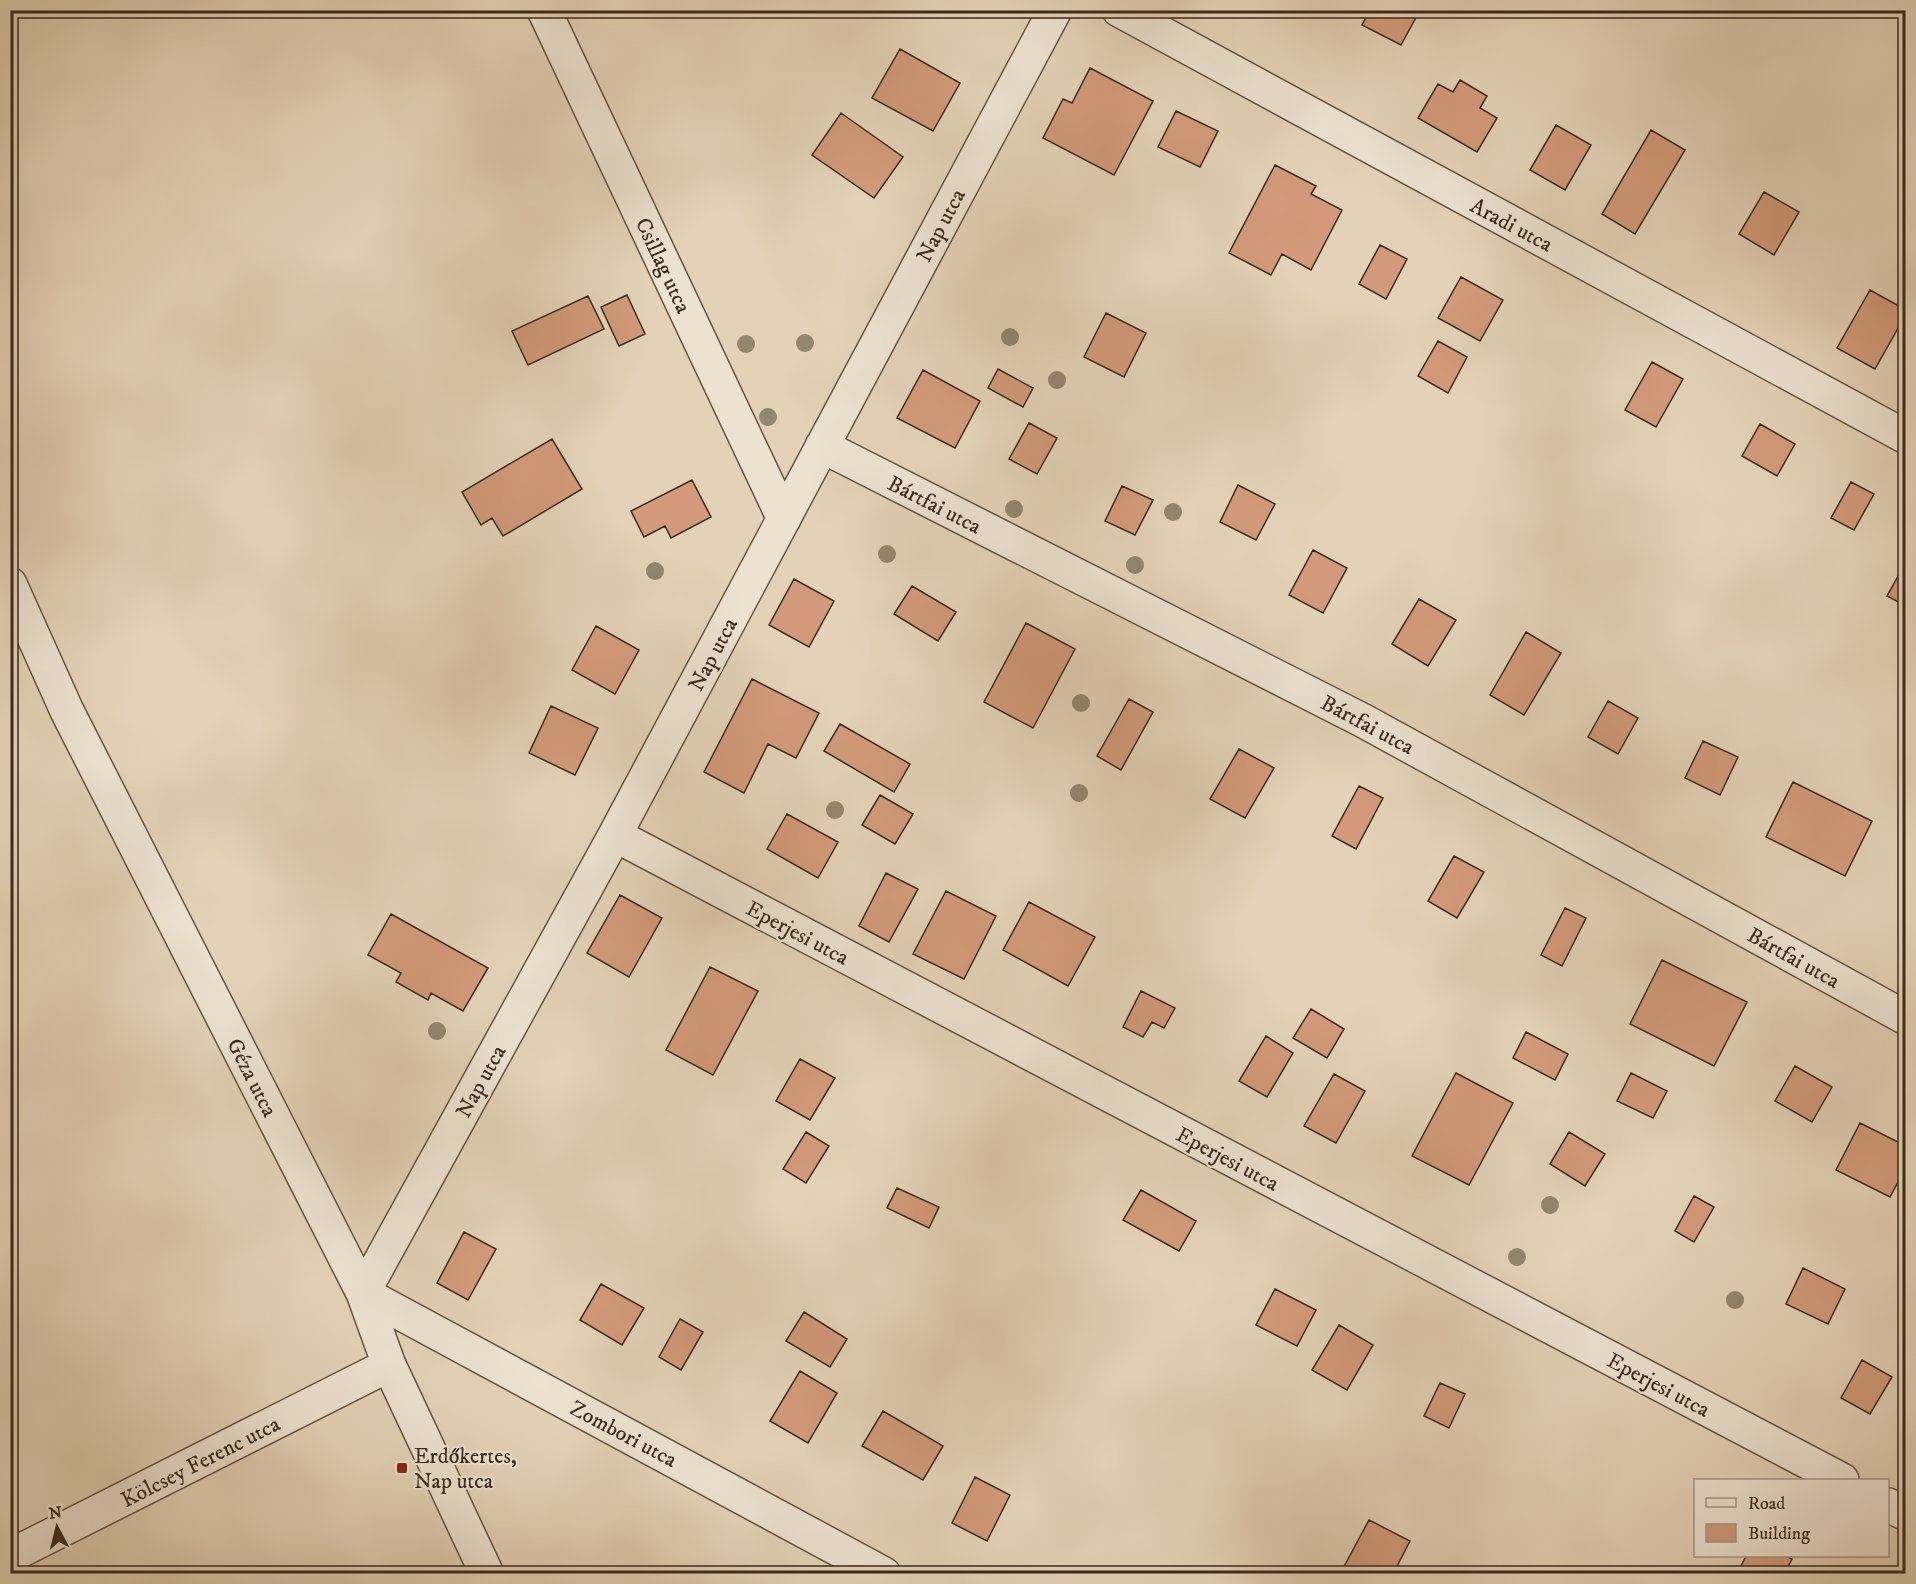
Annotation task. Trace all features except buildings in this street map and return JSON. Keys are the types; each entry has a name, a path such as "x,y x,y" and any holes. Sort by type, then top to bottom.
{"street":[{"name":"Csillag utca","path":"544,10 784,519"},
{"name":"Nap utca","path":"363,1293 615,836 1055,10"},
{"name":"Aradi utca","path":"1119,10 1905,437"},
{"name":"Bártfai utca","path":"822,446 1362,720 1905,1018"},
{"name":"Géza utca","path":"10,584 67,711 363,1293 389,1365 487,1574"},
{"name":"Eperjesi utca","path":"615,836 1840,1479"},
{"name":"Zombori utca","path":"363,1293 884,1574"},
{"name":"Kölcsey Ferenc utca","path":"10,1556 389,1365"},
{"path":"1889,1505 1905,1514"}],"place":[{"name":"Erdőkertes, Nap utca","path":"402,1468"}]}
